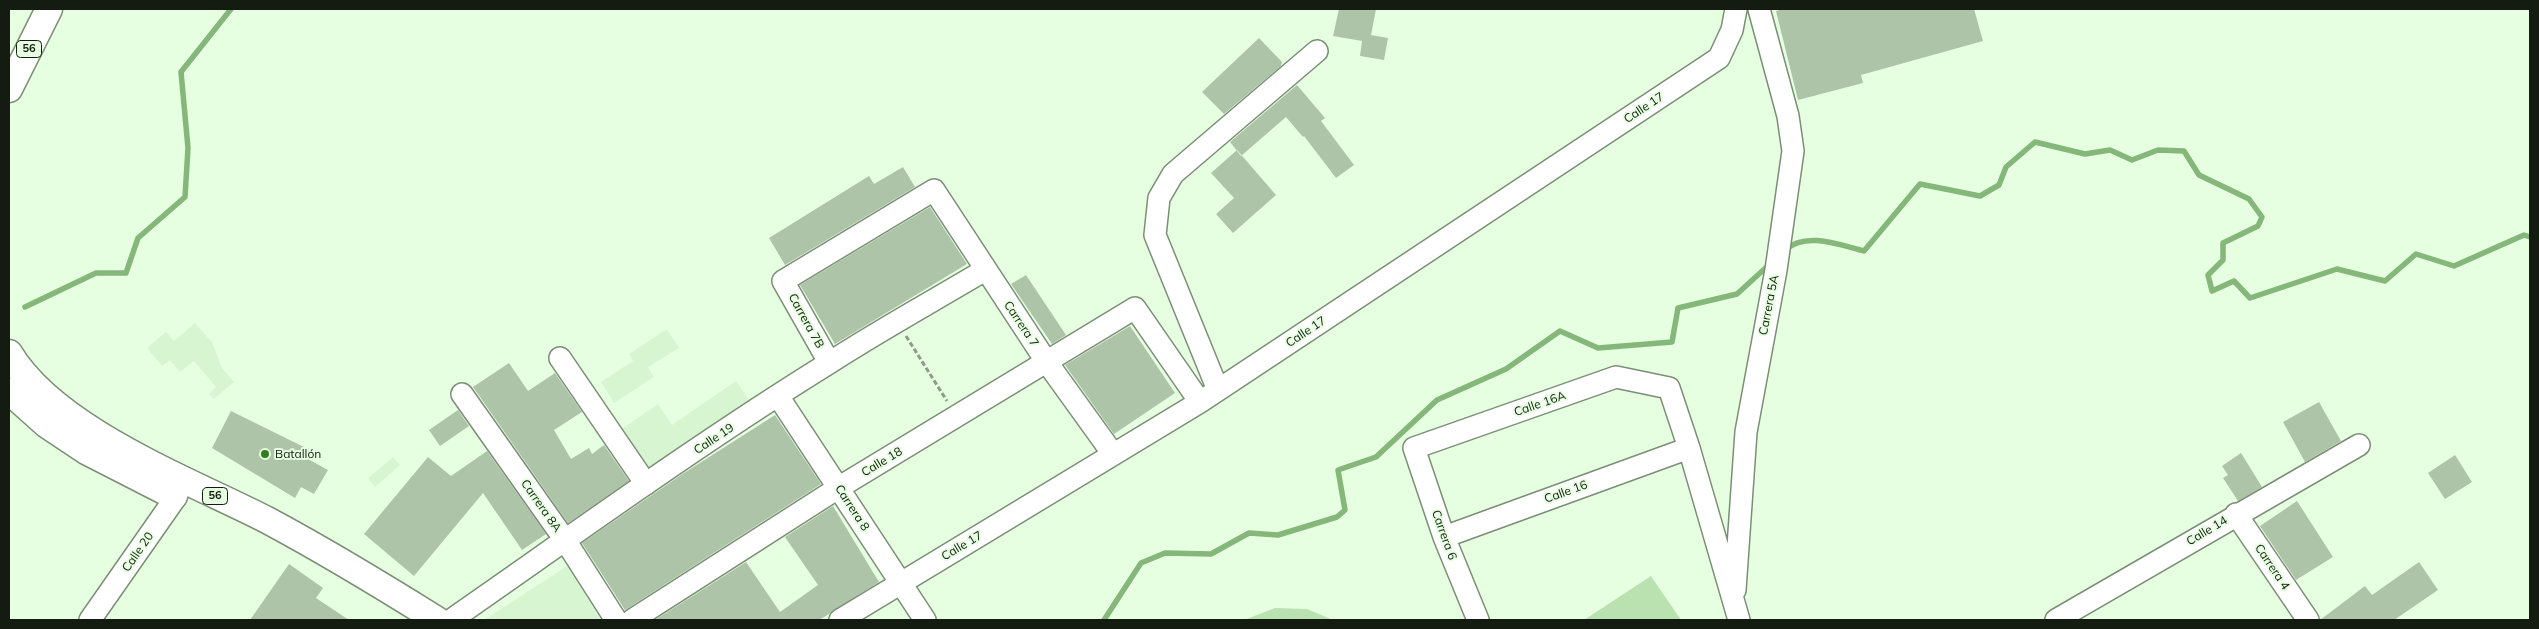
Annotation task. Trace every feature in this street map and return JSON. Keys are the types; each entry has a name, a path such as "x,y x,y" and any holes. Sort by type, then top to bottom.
{"main road":[{"name":"56","path":"9,51 30,9"},
{"name":"56","path":"9,90 49,9"},
{"name":"56","path":"11,373 47,425 86,452 179,489 264,519 338,558 437,620"},
{"name":"56","path":"179,489 323,565 412,620"}],"street":[{"name":"Calle 17","path":"840,620 1200,402 1720,58 1732,30 1736,9"},
{"name":"Carrera 5A","path":"1737,612 1740,498 1746,432 1776,270 1793,151 1788,116 1759,9"},
{"path":"1218,390 1155,234 1159,198 1173,174 1317,51"},
{"name":"Carrera 7","path":"783,280 934,190 1046,361 1113,454"},
{"name":"Calle 19","path":"451,620 646,484 829,362 985,270"},
{"name":"Carrera 7B","path":"783,280 829,362"},
{"name":"Calle 18","path":"632,620 838,488 1134,308 1200,402"},
{"path":"560,358 646,484"},
{"name":"Calle 16A","path":"1414,448 1616,377 1669,388"},
{"name":"Carrera 5A","path":"1669,388 1689,448 1737,612"},
{"name":"Carrera 8A","path":"462,394 565,540 616,620"},
{"name":"Carrera 8","path":"778,396 926,620"},
{"name":"Calle 14","path":"2056,620 2236,514 2359,445"},
{"name":"Carrera 6","path":"1414,448 1444,537 1478,620"},
{"name":"Calle 16","path":"1444,537 1689,448"},
{"name":"Calle 20","path":"90,620 179,489"},
{"name":"Carrera 4","path":"2236,514 2308,620"}],"path":[{"path":"897,322 956,416"}],"shaded area":[{"path":"195,323 212,342 222,368 234,382 214,399 209,394 216,387 194,361 180,372 170,360 162,366 147,348 166,332 174,341"},
{"path":"667,329 679,348 648,367 654,377 614,403 601,382 633,361 629,354"},
{"path":"736,381 749,400 646,469 620,430 658,404 672,425"},
{"path":"393,457 400,465 375,487 368,478"},
{"path":"567,566 601,620 484,620"},
{"path":"1651,576 1681,620 1584,620"},
{"path":"1275,608 1307,609 1333,620 1244,620"}],"building":[{"path":"1339,9 1376,9 1371,35 1388,38 1384,60 1360,56 1362,41 1333,36"},
{"path":"1783,9 1974,9 1983,41 1861,75 1863,83 1798,100 1776,11"},
{"path":"1259,38 1282,62 1281,66 1224,114 1202,92"},
{"path":"1297,85 1325,118 1321,121 1354,165 1336,178 1304,136 1286,117 1241,156 1230,142"},
{"path":"1237,150 1276,195 1233,233 1216,214 1234,198 1211,173"},
{"path":"903,167 915,187 785,265 769,238 869,176 874,184"},
{"path":"930,207 967,264 835,344 800,285"},
{"path":"1026,275 1066,335 1052,344 1011,284"},
{"path":"1130,326 1175,393 1114,434 1065,365"},
{"path":"509,363 528,391 555,373 582,412 554,430 571,459 589,448 592,454 604,445 629,481 568,523 473,387"},
{"path":"2319,402 2341,441 2305,462 2283,422"},
{"path":"458,410 469,426 440,446 429,430"},
{"name":"Batallón","path":"231,411 310,450 306,458 328,470 314,494 301,487 295,498 212,448"},
{"path":"775,415 821,484 625,610 582,543 684,473"},
{"path":"487,451 546,534 522,550 483,493 414,576 364,534 428,457 451,476"},
{"path":"2241,453 2262,487 2238,501 2223,478 2228,475 2222,466"},
{"path":"2455,455 2472,482 2445,499 2428,473"},
{"path":"2297,501 2333,557 2296,580 2260,526"},
{"path":"833,506 879,582 819,620 655,620 746,562 780,612 818,585 785,537"},
{"path":"2419,562 2438,590 2394,620 2320,620 2365,586 2372,595"},
{"path":"289,564 323,588 316,598 349,620 250,620"}],"waterway":[{"path":"25,307 96,273 126,273 138,238 185,197 188,148 181,72 231,9"},
{"path":"1785,250 1793,244 1813,240 1864,251 1920,184 1980,196 1999,185 2006,167 2035,142 2085,154 2110,150 2132,160 2158,150 2184,151 2199,175 2249,199 2262,217 2258,226 2223,243 2223,260 2208,275 2212,291 2234,281 2250,298 2337,269 2385,281 2416,254 2454,266 2524,235 2530,237"},
{"path":"1104,620 1141,563 1165,553 1211,554 1249,533 1278,535 1337,517 1345,510 1338,470 1376,457 1437,400 1506,369 1560,331 1598,348 1672,342 1678,308 1737,294 1771,263"}],"place":[{"name":"Batallón","path":"265,454"}]}
